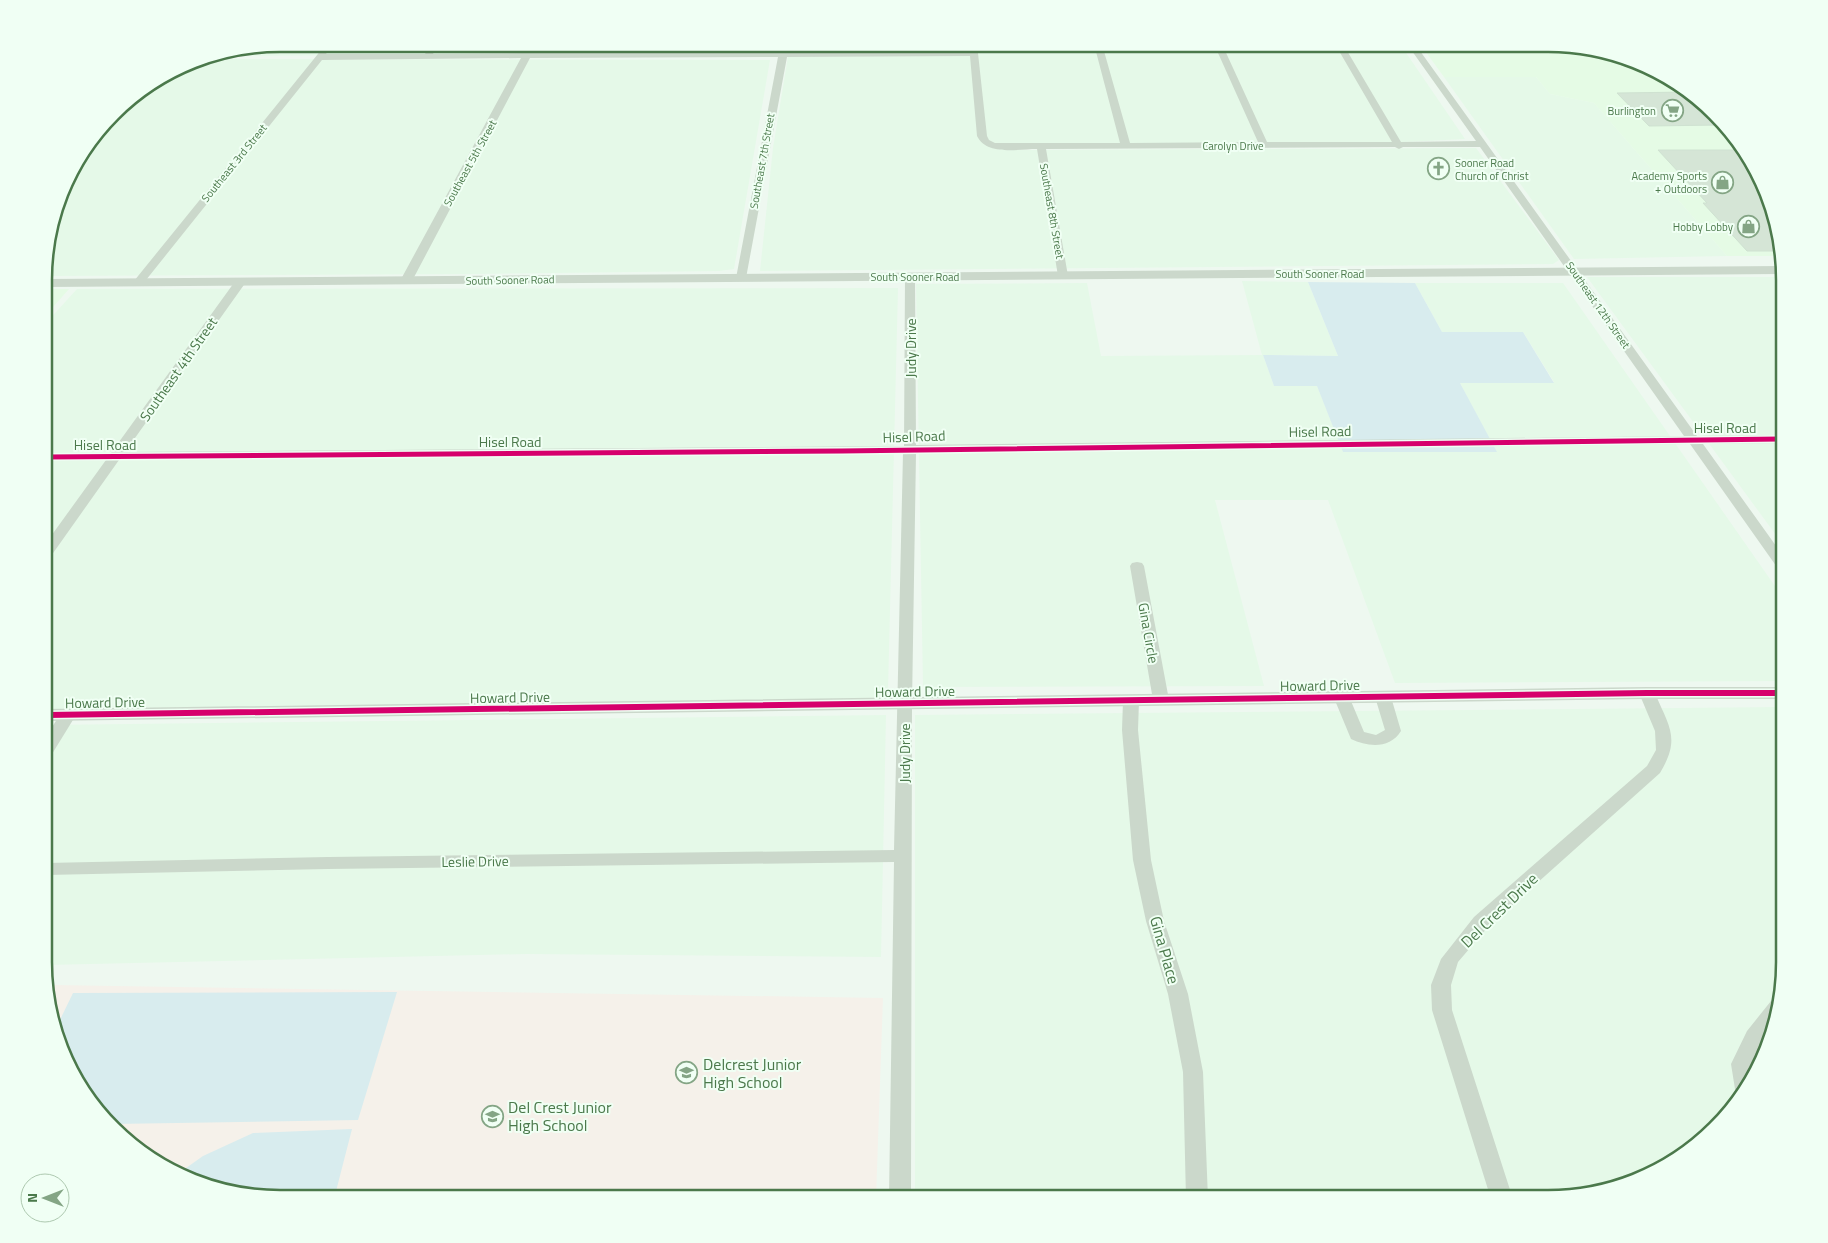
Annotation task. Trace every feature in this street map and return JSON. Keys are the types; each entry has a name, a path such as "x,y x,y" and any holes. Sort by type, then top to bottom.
{"main road":[{"name":"South Sooner Road","path":"52,283 1775,270"}],"street":[{"name":"Southeast 3rd Street","path":"138,283 324,52"},
{"path":"427,57 430,52"},
{"name":"Southeast 5th Street","path":"406,281 530,52"},
{"name":"Southeast 7th Street","path":"741,278 783,52"},
{"path":"320,57 782,55 878,52"},
{"name":"Carolyn Drive","path":"974,52 982,136 985,142 993,146 1399,146 1482,144"},
{"path":"1100,52 1126,146"},
{"path":"1222,52 1264,146"},
{"path":"1344,52 1399,146"},
{"name":"Southeast 12th Street","path":"1417,52 1776,556"},
{"name":"Southeast 8th Street","path":"1041,147 1064,276"},
{"name":"Judy Drive","path":"900,1190 904,704 910,449 910,277"},
{"name":"Southeast 4th Street","path":"52,545 240,282"},
{"name":"Hisel Road","path":"52,457 1776,439"},
{"name":"Gina Circle","path":"1137,566 1161,700"},
{"name":"Howard Drive","path":"52,715 1647,693 1776,693"},
{"name":"Del Crest Drive","path":"1499,1190 1442,1010 1441,985 1450,959 1482,922 1654,769 1664,750 1663,731 1647,693"},
{"path":"1342,698 1357,735 1366,740 1376,741 1387,738 1393,732 1383,697"},
{"name":"Gina Place","path":"1131,701 1130,730 1142,860 1155,921 1178,994 1193,1072 1197,1190"},
{"path":"52,741 68,716"},
{"name":"Leslie Drive","path":"52,869 328,863 904,856"},
{"path":"1743,1079 1741,1064 1754,1037 1769,1018"}],"shaded area":[{"path":"280,52 773,52 241,56"},
{"path":"789,52 1405,52 1465,139 1387,143 1114,144 1007,150 1476,148 1559,260 1553,264 760,271 773,148"},
{"path":"1426,52 1548,52 1578,54 1607,60 1635,70 1662,83 1709,119 1745,166 1758,193 1768,221 1774,256 1727,256 1594,103 1550,94 1536,77 1444,77"},
{"path":"221,60 770,60 734,269 719,271 52,276 54,250 60,221 70,193 83,166 109,130 130,109 166,83 193,70"},
{"path":"1444,77 1536,77 1550,94 1594,103 1727,256 1574,259"},
{"path":"1587,277 1776,277 1776,535"},
{"path":"1242,281 1308,282 1338,356 1263,355 1274,386 1317,386 1344,452 1496,452 1460,383 1554,382 1523,332 1442,332 1415,283 1563,283 1776,588 1776,681 1395,683 1328,500 1215,500 1264,686 923,687 916,284 1087,283 1101,356 1262,355"},
{"path":"1308,282 1415,283 1442,332 1523,332 1554,383 1460,383 1497,452 1343,452 1317,386 1274,386 1263,355 1338,356"},
{"path":"898,288 888,691 878,699 52,710 52,316 77,289"},
{"path":"52,289 69,289 52,308"},
{"path":"1776,707 1776,963 1774,993 1768,1022 1758,1050 1737,1089 1719,1113 1698,1134 1674,1152 1649,1167 1607,1183 1578,1189 915,1190 915,715"},
{"path":"886,715 881,957 526,954 52,965 52,725"},
{"name":"Del Crest Junior High School","path":"53,985 883,998 876,1190 265,1190 221,1183 179,1167 154,1152 119,1124 91,1089 76,1064 60,1022"},
{"path":"397,992 358,1120 119,1124 83,1077 70,1050 60,1022 73,993"},
{"path":"352,1129 336,1190 250,1189 221,1183 184,1169 203,1156 253,1133"}],"building":[{"name":"Burlington","path":"1676,92 1698,109 1715,125 1649,126 1617,93"},
{"name":"Academy Sports + Outdoors","path":"1658,150 1734,150 1745,166 1758,193 1768,221 1774,251 1747,251 1703,203 1707,203"}],"cycle path":[{"path":"52,457 842,451 1776,439"},
{"path":"52,715 1647,693 1776,693"}],"place":[{"name":"Burlington","path":"1672,111"},
{"name":"Sooner Road Church of Christ","path":"1439,169"},
{"name":"Academy Sports + Outdoors","path":"1723,182"},
{"name":"Hobby Lobby","path":"1749,227"},
{"name":"Delcrest Junior High School","path":"687,1073"},
{"name":"Del Crest Junior High School","path":"492,1116"}]}
